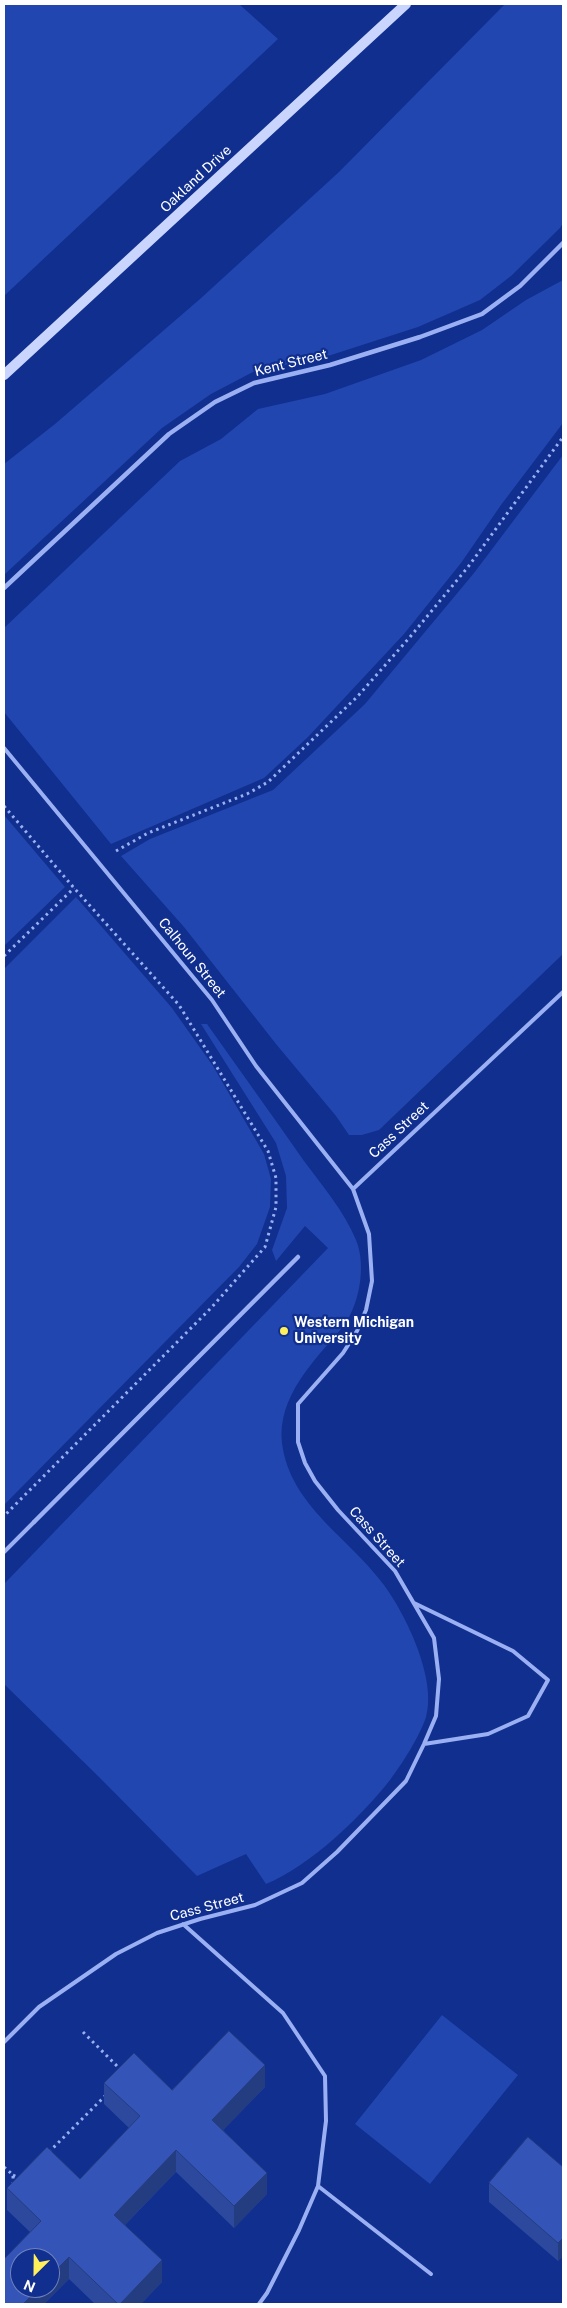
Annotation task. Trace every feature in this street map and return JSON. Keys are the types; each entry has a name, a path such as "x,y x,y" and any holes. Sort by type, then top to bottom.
{"main road":[{"name":"Oakland Drive","path":"4,375 406,4"}],"street":[{"name":"Kent Street","path":"4,588 169,434 215,402 254,383 330,366 420,337 482,314 520,286 563,243"},
{"path":"34,1522 298,1257"}],"lane":[{"name":"Calhoun Street","path":"4,748 212,1000 256,1066 353,1190"},
{"name":"Cass Street","path":"4,2042 39,2007 116,1954 157,1933 183,1924 255,1905 302,1883 337,1852 406,1781 436,1716 439,1679 434,1638 395,1571 338,1510 315,1481 304,1463 298,1442 298,1404 343,1353 357,1331 366,1310 372,1281 370,1234 353,1190 563,992"},
{"path":"4,1552 34,1522"},
{"path":"412,1602 513,1651 548,1680 528,1716 488,1734 424,1744"},
{"path":"183,1924 283,2013 325,2076 326,2121 318,2186 299,2230 267,2293 259,2304"},
{"path":"318,2186 431,2274"}],"path":[{"path":"116,851 148,833 247,794 268,782 357,697 410,637 468,567 563,437"},
{"path":"4,806 74,888 179,1005 268,1151 276,1178 276,1207 264,1247 211,1308 4,1516"},
{"path":"4,956 74,888"},
{"path":"83,2032 120,2069 122,2074"},
{"path":"42,2159 109,2092"},
{"path":"4,2167 13,2175 22,2179 29,2172"},
{"path":"9,2190 14,2184 13,2175"}],"shaded area":[{"path":"4,4 239,4 278,39 4,296"},
{"path":"505,4 563,4 563,223 560,228 511,276 480,300 418,327 328,356 253,372 211,394 162,428 4,575 4,464 55,424 200,299 339,172"},
{"path":"563,280 563,423 501,505 461,563 404,634 308,737 264,778 111,844 4,712 4,628 180,461 221,439 258,409 325,394 421,360 482,330 526,300"},
{"path":"563,455 563,954 379,1130 362,1135 349,1135 336,1116 276,1044 184,927 121,856 150,839 273,790 365,704 474,573"},
{"path":"4,815 65,887 4,946"},
{"path":"76,897 172,1008 213,1066 264,1154 271,1179 270,1207 257,1244 239,1267 4,1505 4,969"},
{"path":"201,1024 207,1024 332,1199 356,1240 361,1262 357,1298 341,1329 309,1367 291,1395 285,1410 282,1426 282,1443 287,1465 296,1485 323,1520 370,1568 393,1598 410,1630 423,1666 427,1685 428,1702 426,1717 420,1733 400,1766 378,1795 349,1825 317,1853 283,1876 266,1884 246,1854 197,1876 4,1684 4,1584 328,1248 305,1226 276,1261 272,1250 287,1208 286,1176 276,1143"},
{"path":"442,2015 518,2075 430,2184 355,2124"}],"building":[{"path":"229,2031 265,2065 212,2120 267,2173 234,2206 176,2150 114,2215 162,2260 120,2304 69,2257 60,2266 60,2248 15,2248 41,2221 7,2188 47,2147 80,2179 140,2116 104,2083 134,2053 172,2090"},
{"path":"528,2137 563,2167 563,2238 558,2243 489,2183"},
{"path":"10,2253 10,2298 29,2298 23,2304 4,2304 4,2259"}],"place":[{"name":"Western Michigan University","path":"284,1331"}]}
